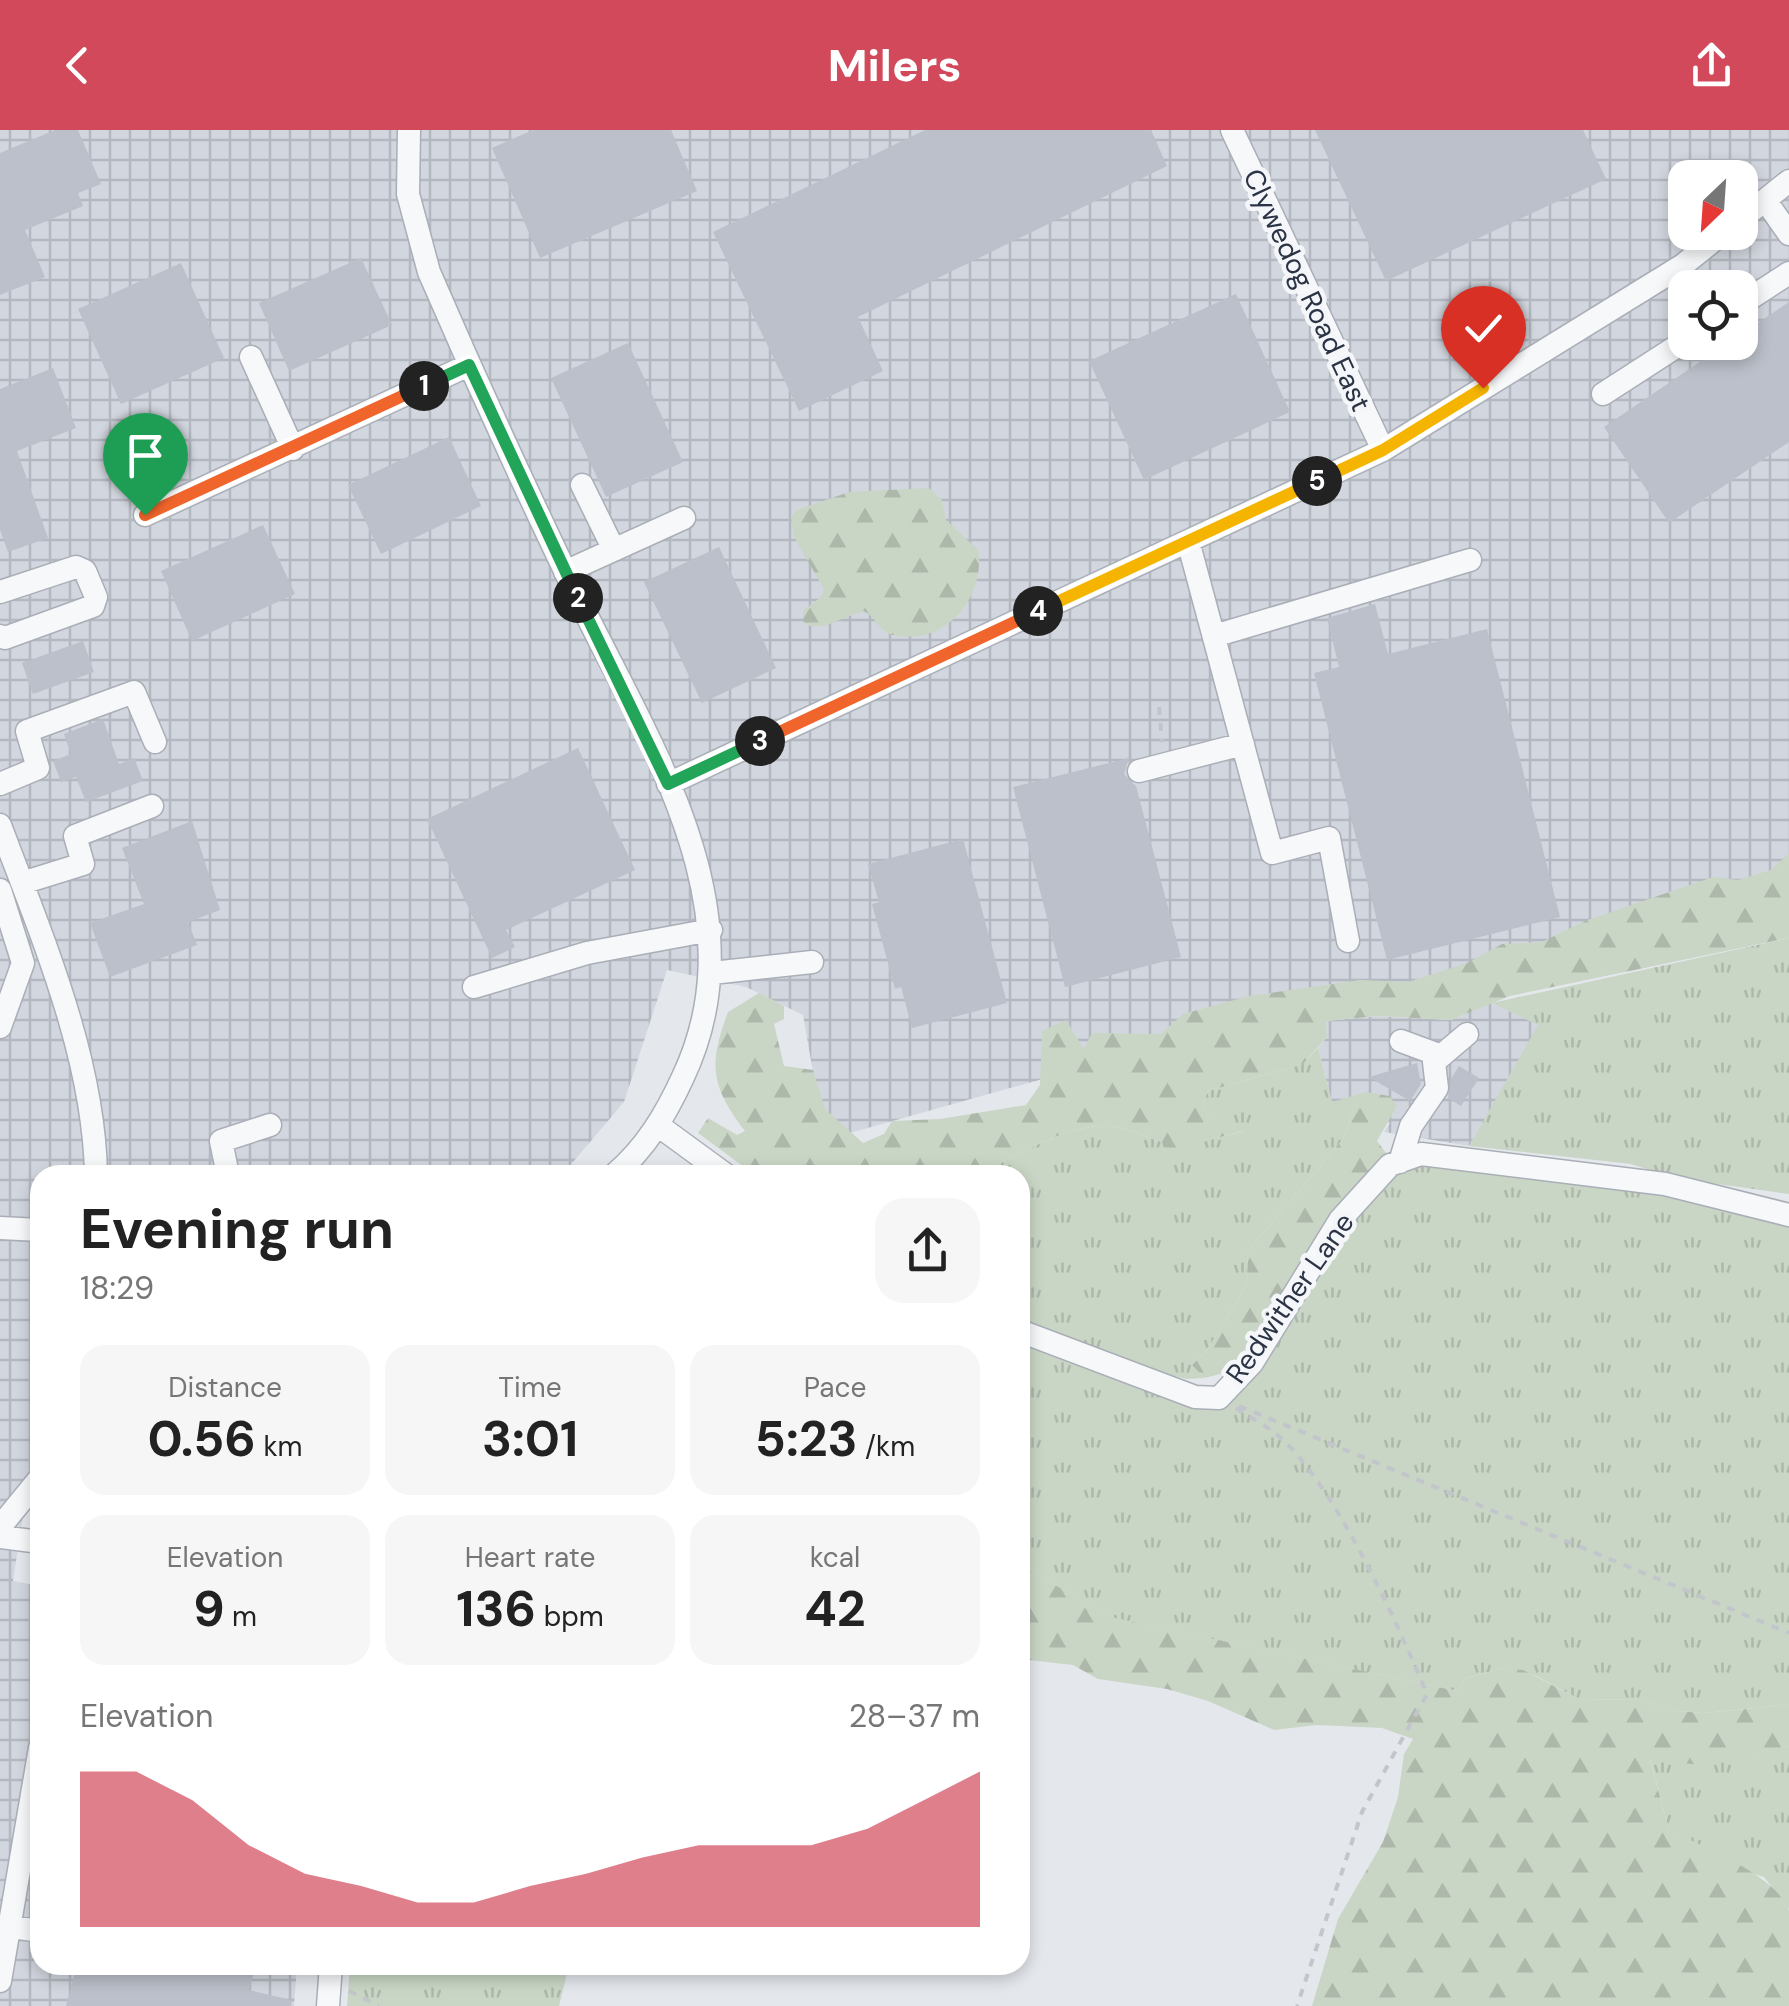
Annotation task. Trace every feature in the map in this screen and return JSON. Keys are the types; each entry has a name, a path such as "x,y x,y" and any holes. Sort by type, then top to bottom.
{"street":[{"path":"409,130 406,170 414,226 469,365 668,784 702,873 711,930 712,974 694,1056 659,1126 623,1165"},
{"name":"Clywedog Road East","path":"1232,130 1383,450"},
{"path":"1758,206 1789,181"},
{"path":"1765,200 1789,234"},
{"path":"668,784 1383,450 1701,250"},
{"path":"1758,293 1789,273"},
{"path":"1603,394 1668,352"},
{"path":"250,357 293,449"},
{"path":"145,515 469,365"},
{"path":"582,485 614,550"},
{"path":"565,572 684,518"},
{"path":"1188,541 1272,852 1329,838 1348,941"},
{"path":"1214,636 1470,560"},
{"path":"0,592 76,567 85,571 96,597 93,606 5,638 0,636"},
{"path":"0,784 38,768 27,731 134,692 155,742"},
{"path":"1148,769 1242,744"},
{"path":"11,886 82,864 74,836 152,806"},
{"path":"0,825 23,963 0,1027"},
{"path":"11,886 72,1033 87,1098 95,1165"},
{"path":"474,986 586,953 711,930"},
{"path":"712,974 812,962"},
{"path":"1400,1162 1410,1126 1437,1088 1433,1071 1439,1055 1467,1034"},
{"path":"1401,1041 1439,1055"},
{"path":"226,1165 221,1140 270,1125"},
{"path":"659,1126 712,1165"},
{"path":"1400,1162 1421,1154 1665,1184 1789,1215"},
{"name":"Redwither Lane","path":"1030,1336 1195,1398 1219,1398 1252,1364 1340,1220 1390,1165 1400,1162"},
{"path":"0,1228 30,1230"},
{"path":"0,1527 30,1490"},
{"path":"0,1537 30,1541"},
{"path":"0,1981 30,1812"},
{"path":"12,1927 30,1930"}],"path":[{"path":"1148,769 1164,734 1159,707"},
{"path":"1219,1398 1789,1633"},
{"path":"1219,1398 1277,1435 1316,1483 1391,1608 1427,1694 1362,1812 1297,2006"},
{"path":"330,1985 366,1996 379,2006"}],"shaded area":[{"path":"0,130 1789,130 1789,926 1224,1028 825,1140 803,1015 746,987 667,970 624,1102 570,1165 30,1165 30,1468 13,1581 30,1584 30,1975 296,1975 294,2006 0,2006"},
{"path":"1492,1003 1539,1025 1469,1146 1384,1132 1390,1123 1332,1102 1318,1048 1327,1037 1326,1021 1378,1016 1451,1020"}],"green space":[{"path":"929,488 942,500 946,520 978,550 975,585 958,615 929,634 912,637 888,633 863,611 824,626 809,626 803,621 803,611 821,597 824,589 794,537 791,517 797,510 849,492"},
{"path":"1789,853 1789,938 1510,996 1451,1020 1378,1016 1326,1021 1327,1037 1303,1064 1208,1091 1203,1103 1207,1115 1245,1130 1165,1153 1162,1142 1108,1126 1053,1137 993,1165 741,1165 698,1133 708,1118 737,1135 745,1131 719,1088 717,1047 728,1012 759,993 784,1006 784,1019 774,1024 784,1066 813,1070 825,1109 863,1143 884,1134 892,1121 940,1119 1026,1105 1040,1085 1042,1031 1066,1020 1084,1049 1092,1033 1161,1034 1183,1014 1249,996 1360,980 1408,982 1467,963 1502,944 1542,942 1585,921 1713,877 1738,880 1771,870"},
{"path":"1789,938 1789,1194 1675,1178 1631,1164 1469,1146 1538,1025 1492,1003"},
{"path":"1318,1048 1332,1102 1366,1092 1355,1105 1343,1139 1248,1251 1247,1285 1206,1352 1192,1365 1204,1378 1186,1379 1163,1373 1030,1323 1030,1165 994,1165 1053,1137 1089,1127 1128,1130 1162,1142 1165,1152 1243,1131 1207,1115 1203,1103 1208,1091 1303,1064"},
{"path":"1366,1092 1389,1096 1397,1106 1377,1141 1389,1157 1228,1372 1204,1378 1192,1365 1206,1352 1247,1285 1248,1251 1343,1139 1355,1105"},
{"path":"1434,1162 1693,1200 1789,1222 1789,1705 1704,1713 1674,1711 1642,1700 1579,1699 1534,1675 1505,1668 1466,1678 1457,1691 1114,1618 1030,1572 1030,1341 1217,1403 1346,1226 1397,1169"},
{"path":"1030,1571 1115,1618 1457,1691 1466,1678 1505,1668 1523,1670 1579,1699 1642,1700 1675,1711 1704,1713 1789,1705 1789,1746 1702,1765 1650,1760 1669,1830 1755,1874 1782,1898 1789,1911 1789,2006 1312,2006 1338,1919 1383,1842 1398,1797 1404,1754 1413,1739 1382,1728 1317,1725 1274,1730 1208,1701 1167,1689 1098,1679 1073,1665 1030,1660"},
{"path":"1789,1746 1789,1909 1764,1877 1742,1870 1669,1830 1650,1759 1702,1764"},
{"path":"349,1975 567,1975 559,2006 347,2006"}],"building":[{"path":"55,130 78,130 101,184 78,193 83,206 25,230 45,277 0,295 0,153"},
{"path":"533,130 671,130 697,191 540,258 492,148"},
{"path":"925,130 1151,130 1167,166 858,317 883,371 799,411 713,232"},
{"path":"1315,130 1583,130 1606,179 1386,281"},
{"path":"361,258 392,325 289,371 259,303"},
{"path":"181,263 224,358 121,404 78,309"},
{"path":"1236,294 1290,412 1144,480 1089,361"},
{"path":"1789,302 1789,442 1669,523 1604,427 1703,360 1758,360 1758,323"},
{"path":"628,343 683,462 606,497 551,378"},
{"path":"53,368 76,428 17,451 48,538 8,552 0,530 0,389"},
{"path":"449,437 481,506 381,554 348,485"},
{"path":"263,525 295,594 192,641 161,571"},
{"path":"719,547 776,668 702,703 644,582"},
{"path":"1375,604 1388,654 1487,629 1560,917 1387,960 1314,673 1339,667 1327,618"},
{"path":"83,641 94,672 33,694 22,663"},
{"path":"103,719 119,764 134,758 143,781 86,802 76,777 61,782 53,761 71,754 64,734"},
{"path":"578,748 635,870 506,930 515,947 492,958 427,819"},
{"path":"1129,758 1124,774 1136,786 1181,957 1065,987 1013,787"},
{"path":"192,821 220,910 188,922 197,945 110,977 90,923 144,904 122,848"},
{"path":"963,839 1007,1003 912,1028 901,987 895,989 872,904 879,902 868,864"},
{"path":"1417,1063 1421,1084 1410,1101 1369,1077"},
{"path":"1459,1066 1479,1078 1461,1106 1448,1098 1451,1079"},
{"path":"74,1975 253,1975 249,1990 291,2000 291,2006 66,2006"}],"route":[{"path":"145,515 469,365 668,784 1383,450 1483,388"}]}
